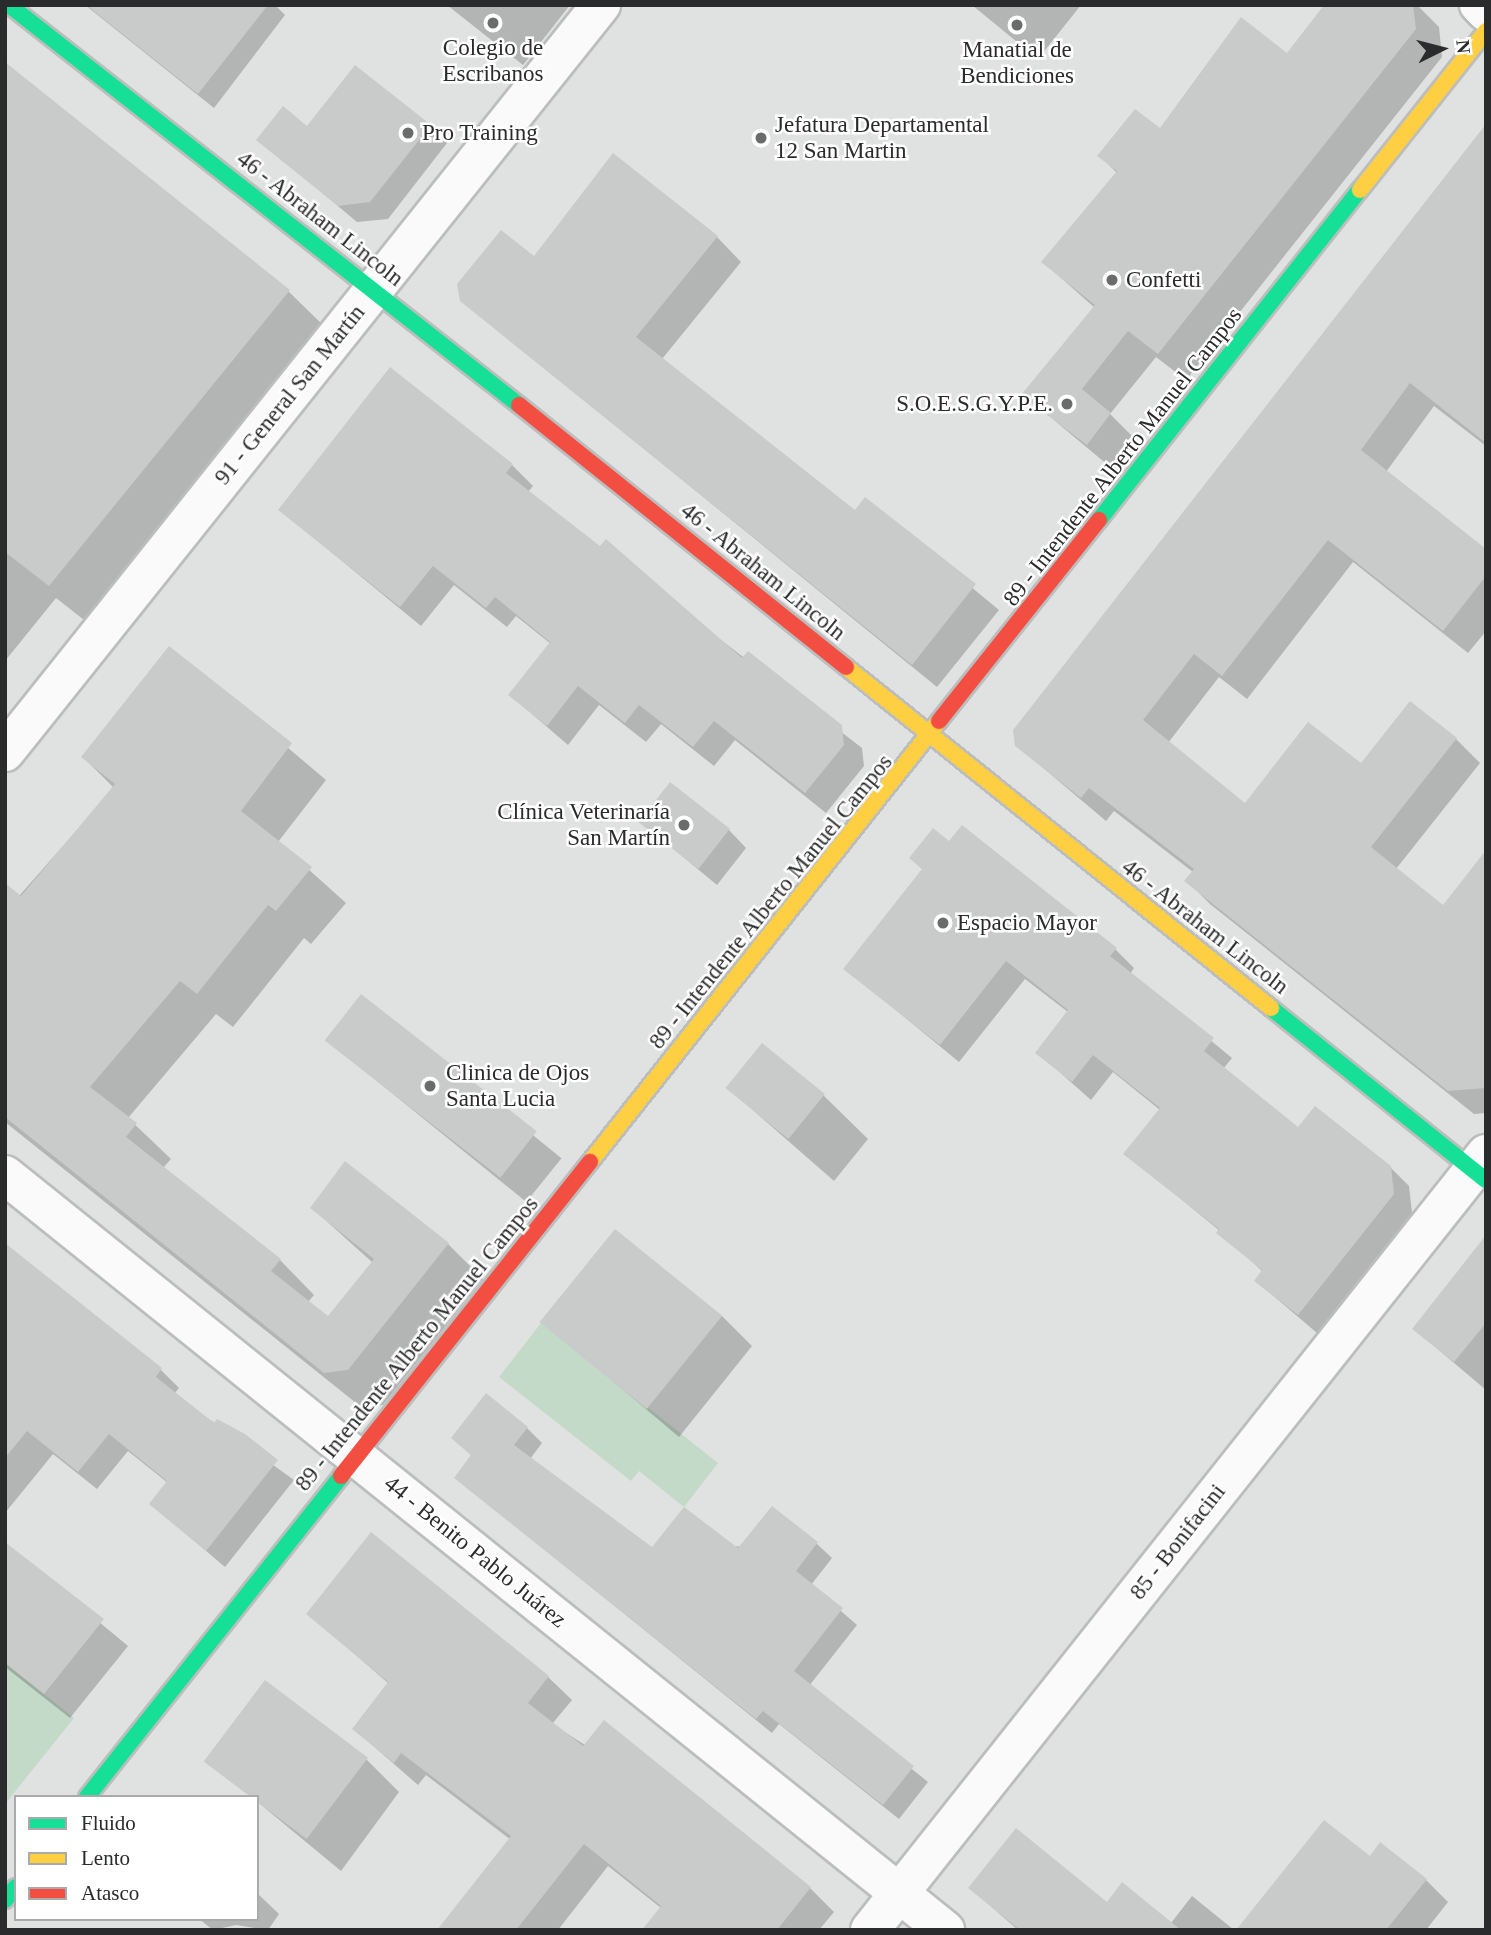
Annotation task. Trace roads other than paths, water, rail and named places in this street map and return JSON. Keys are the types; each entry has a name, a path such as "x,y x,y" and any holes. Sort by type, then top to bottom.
{"street":[{"name":"46 - Abraham Lincoln","path":"9,5 374,289 933,737 1482,1168"},
{"name":"91 - General San Martín","path":"5,752 601,5"},
{"path":"1479,5 1486,12"},
{"name":"89 - Intendente Alberto Manuel Campos","path":"89,1795 356,1456 933,737 1486,31"},
{"name":"85 - Bonifacini","path":"870,1930 1482,1168"},
{"name":"44 - Benito Pablo Juárez","path":"5,1175 945,1930"}],"place":[{"name":"Colegio de Escribanos","path":"493,23"},
{"name":"Manatial de Bendiciones","path":"1017,25"},
{"name":"Pro Training","path":"408,133"},
{"name":"Jefatura Departamental 12 San Martin","path":"761,138"},
{"name":"Confetti","path":"1112,280"},
{"name":"S.O.E.S.G.Y.P.E.","path":"1067,404"},
{"name":"Clínica Veterinaría San Martín","path":"684,825"},
{"name":"Espacio Mayor","path":"943,923"},
{"name":"Clinica de Ojos Santa Lucia","path":"430,1086"}]}
